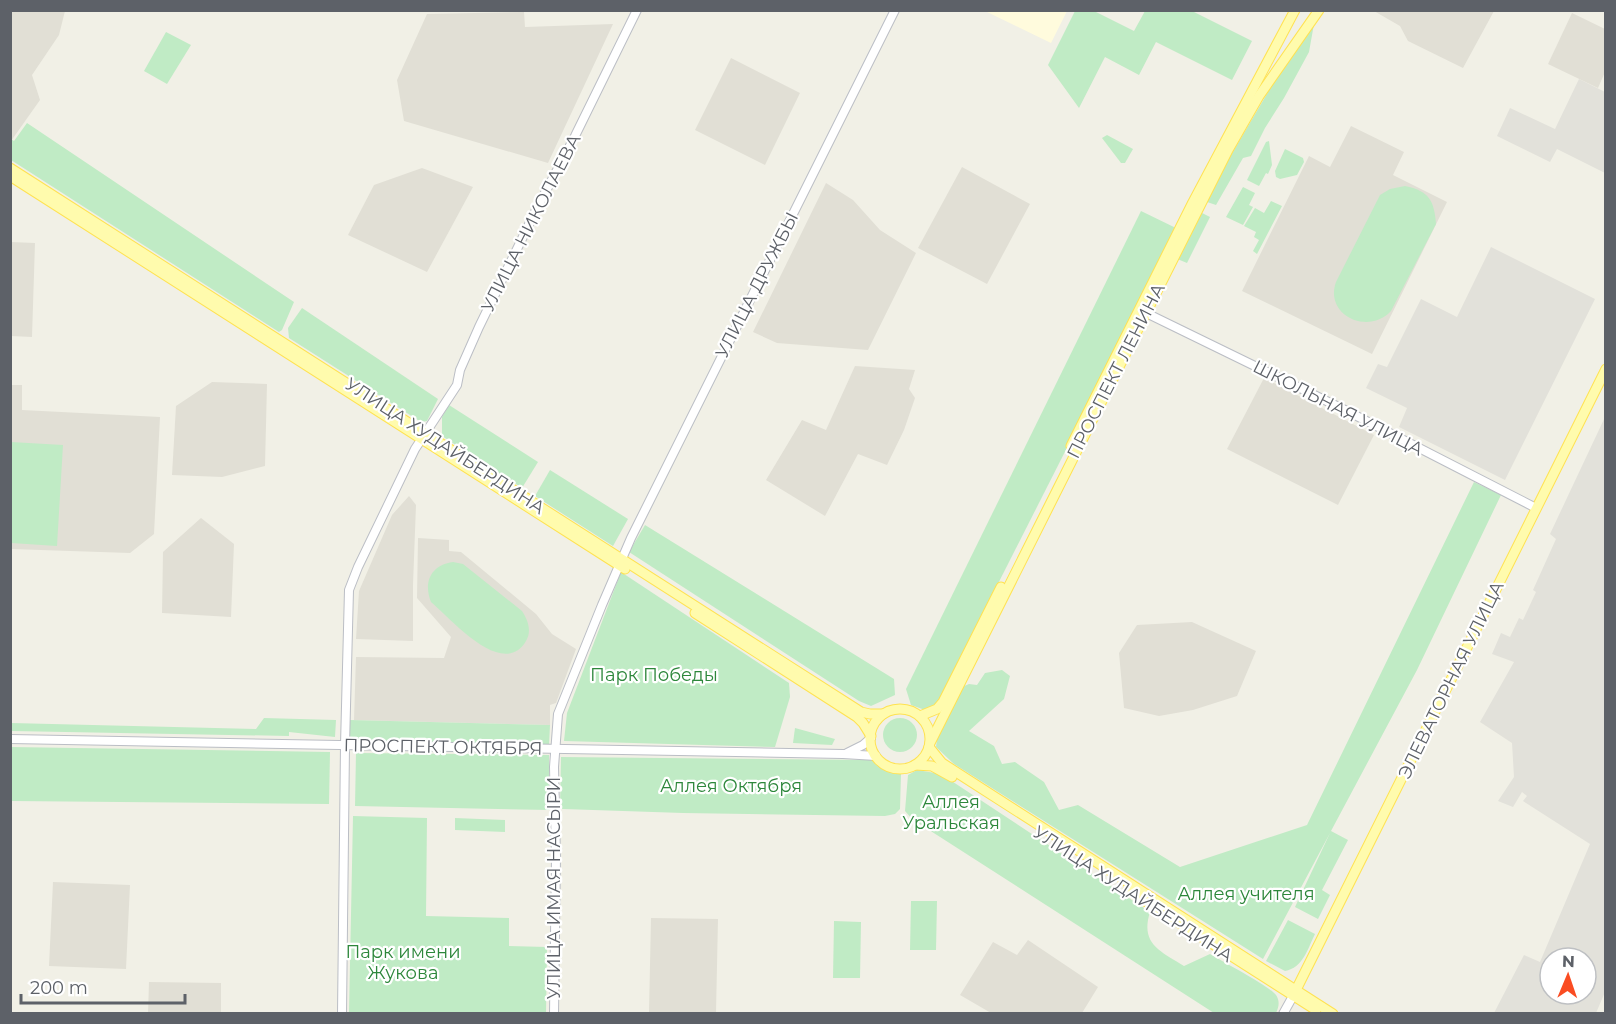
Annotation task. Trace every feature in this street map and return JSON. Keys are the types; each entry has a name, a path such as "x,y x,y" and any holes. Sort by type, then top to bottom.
{"main road":[{"name":"УЛИЦА НИКОЛАЕВА","path":"342,1014 349,590 358,567 423,436 457,385 460,370 479,327 637,10"},
{"name":"УЛИЦА ДРУЖБЫ","path":"620,563 686,426 895,10"},
{"name":"ПРОСПЕКТ ЛЕНИНА","path":"930,745 1143,311 1198,193 1294,10"},
{"name":"ПРОСПЕКТ ЛЕНИНА","path":"920,716 937,709 943,702 1143,311 1249,111 1319,10"},
{"name":"УЛИЦА ХУДАЙБЕРДИНА","path":"10,168 857,717 871,737"},
{"name":"УЛИЦА ХУДАЙБЕРДИНА","path":"10,176 423,436"},
{"name":"ШКОЛЬНАЯ УЛИЦА","path":"1143,311 1336,405 1536,508"},
{"name":"ЭЛЕВАТОРНАЯ УЛИЦА","path":"1294,992 1605,369"},
{"name":"УЛИЦА ХУДАЙБЕРДИНА","path":"620,563 861,712 883,714"},
{"name":"УЛИЦА ИМАЯ НАСЫРИ","path":"554,1014 555,750 558,714 620,563"},
{"path":"903,709 920,716 929,729 930,745 947,771 932,766 915,765 898,769 883,763 871,746 871,737 877,720 892,710 903,709"},
{"path":"843,754 863,745 871,737"},
{"name":"ПРОСПЕКТ ОКТЯБРЯ","path":"10,740 876,756"},
{"path":"915,765 926,754 930,745"},
{"name":"УЛИЦА ХУДАЙБЕРДИНА","path":"947,771 1294,992 1333,1014"},
{"name":"УЛИЦА ХУДАЙБЕРДИНА","path":"1294,992 1321,1014"},
{"path":"1284,1014 1294,992"}],"shaded area":[{"path":"1067,10 1051,43 985,11"},
{"path":"1494,10 1463,68 1408,41 1400,26 1374,11"},
{"path":"10,11 65,11 59,35 32,75 40,100 11,141"},
{"path":"524,12 525,27 613,24 548,163 404,121 397,80 427,14"},
{"path":"1572,13 1605,29 1605,72 1598,88 1548,64"},
{"path":"731,58 800,93 765,165 695,130"},
{"path":"1579,79 1605,92 1605,173 1557,149 1550,162 1497,136 1510,108 1555,129"},
{"path":"1351,126 1404,152 1393,175 1447,202 1372,354 1242,291 1309,156 1330,167"},
{"path":"962,167 1030,204 987,284 918,248"},
{"path":"422,168 473,187 427,272 348,235 374,185"},
{"path":"826,183 853,200 880,230 916,253 868,350 777,343 753,332"},
{"path":"11,242 35,243 32,337 11,336"},
{"path":"1491,247 1595,299 1505,480 1399,427 1407,408 1366,388 1378,364 1387,367 1421,299 1457,317"},
{"path":"855,366 915,370 909,389 915,398 904,430 887,465 858,454 825,516 766,480 802,420 826,430"},
{"path":"1264,378 1374,435 1338,505 1227,449"},
{"path":"212,382 267,384 265,466 222,477 172,475 176,406"},
{"path":"11,385 22,385 22,410 160,417 154,534 130,553 11,549"},
{"path":"1605,417 1605,992 1596,1013 1494,1013 1524,955 1538,961 1538,1006 1598,1006 1598,946 1547,946 1590,844 1523,801 1527,796 1522,792 1513,807 1498,801 1514,777 1512,743 1480,722 1514,662 1492,654 1501,633 1510,637 1519,618 1523,620 1536,592 1533,590 1556,539 1550,534"},
{"path":"409,496 416,505 413,641 356,639 359,591 392,515"},
{"path":"201,518 234,544 231,617 162,613 163,552"},
{"path":"418,538 449,540 449,551 461,552 536,614 552,634 576,649 556,703 550,705 550,725 354,720 356,657 444,658 451,637 417,598"},
{"path":"1192,622 1256,651 1237,696 1193,710 1159,716 1124,708 1119,653 1137,625"},
{"path":"53,882 130,885 126,969 49,966"},
{"path":"651,918 718,919 716,1013 649,1012"},
{"path":"1028,940 1098,987 1082,1013 991,1013 960,995 993,942 1017,955"},
{"path":"149,982 221,983 221,1013 148,1013"}],"green space":[{"path":"1075,11 1094,11 1134,31 1145,11 1192,11 1252,41 1232,80 1156,42 1139,75 1105,57 1079,108 1048,65"},
{"path":"1314,24 1309,52 1251,156 1243,158 1216,205 1204,201 1281,70"},
{"path":"166,32 191,45 167,84 144,71"},
{"path":"27,123 294,302 282,330 279,332 11,160 11,139 14,141"},
{"path":"1107,135 1133,149 1125,163 1121,163 1102,138"},
{"path":"1269,141 1272,165 1259,186 1247,180 1266,142"},
{"path":"1285,149 1303,158 1304,162 1297,175 1280,179 1276,177 1275,171"},
{"path":"1405,186 1420,191 1429,198 1434,209 1436,224 1391,311 1371,322 1360,322 1342,312 1336,304 1334,294 1336,282 1380,195 1390,189"},
{"path":"1243,187 1255,193 1249,205 1253,207 1243,225 1226,217"},
{"path":"1271,201 1282,206 1257,254 1253,251 1259,240 1254,237 1256,232 1244,226 1255,208 1264,213"},
{"path":"1141,211 1178,229 938,702 928,711 911,705 906,689"},
{"path":"1198,211 1210,217 1187,263 1175,258"},
{"path":"302,308 438,399 427,421 421,422 289,338 288,328"},
{"path":"449,405 538,462 522,488 442,436 442,417"},
{"path":"11,442 63,445 57,546 11,543"},
{"path":"550,470 628,519 613,546 535,496"},
{"name":"Аллея учителя","path":"1474,482 1501,495 1417,670 1331,831 1348,840 1322,890 1330,895 1318,919 1295,907 1330,833 1263,959 954,764 936,747 937,739 962,687 969,684 977,685 985,673 1002,670 1010,676 1004,699 969,731 994,746 1002,764 1015,762 1044,782 1059,810 1078,805 1180,867 1307,825"},
{"path":"645,525 894,679 895,695 871,706 859,701 629,552"},
{"path":"453,562 463,564 522,611 529,633 526,641 516,651 504,654 477,642 431,602 428,588 431,576 439,567"},
{"name":"Парк Победы","path":"621,572 789,683 790,697 775,747 564,741 567,713"},
{"path":"264,718 336,720 335,737 289,732 289,736 11,731 11,723 256,729"},
{"path":"900,718 912,723 917,735 912,747 900,752 888,747 883,735 888,723"},
{"path":"350,720 550,725 549,746 350,742"},
{"path":"795,728 835,739 832,745 793,743"},
{"path":"11,747 330,752 329,804 11,801"},
{"path":"356,753 549,755 549,810 355,806"},
{"name":"Аллея Октября","path":"561,757 871,760 888,770 901,774 900,809 895,814 885,816 563,809 560,808"},
{"name":"Аллея Уральская","path":"917,770 941,774 1150,912 1148,932 1150,939 1167,956 1184,966 1210,954 1264,986 1277,997 1279,1004 1276,1013 1214,1013 912,819 905,811 908,775"},
{"name":"Парк имени Жукова","path":"353,816 427,818 426,916 509,918 509,946 547,947 546,1013 349,1013"},
{"path":"455,818 505,820 505,832 455,830"},
{"path":"911,901 937,901 936,950 910,950"},
{"path":"1288,920 1315,934 1301,962 1285,971 1266,961"},
{"path":"834,921 861,922 860,978 833,978"}]}
